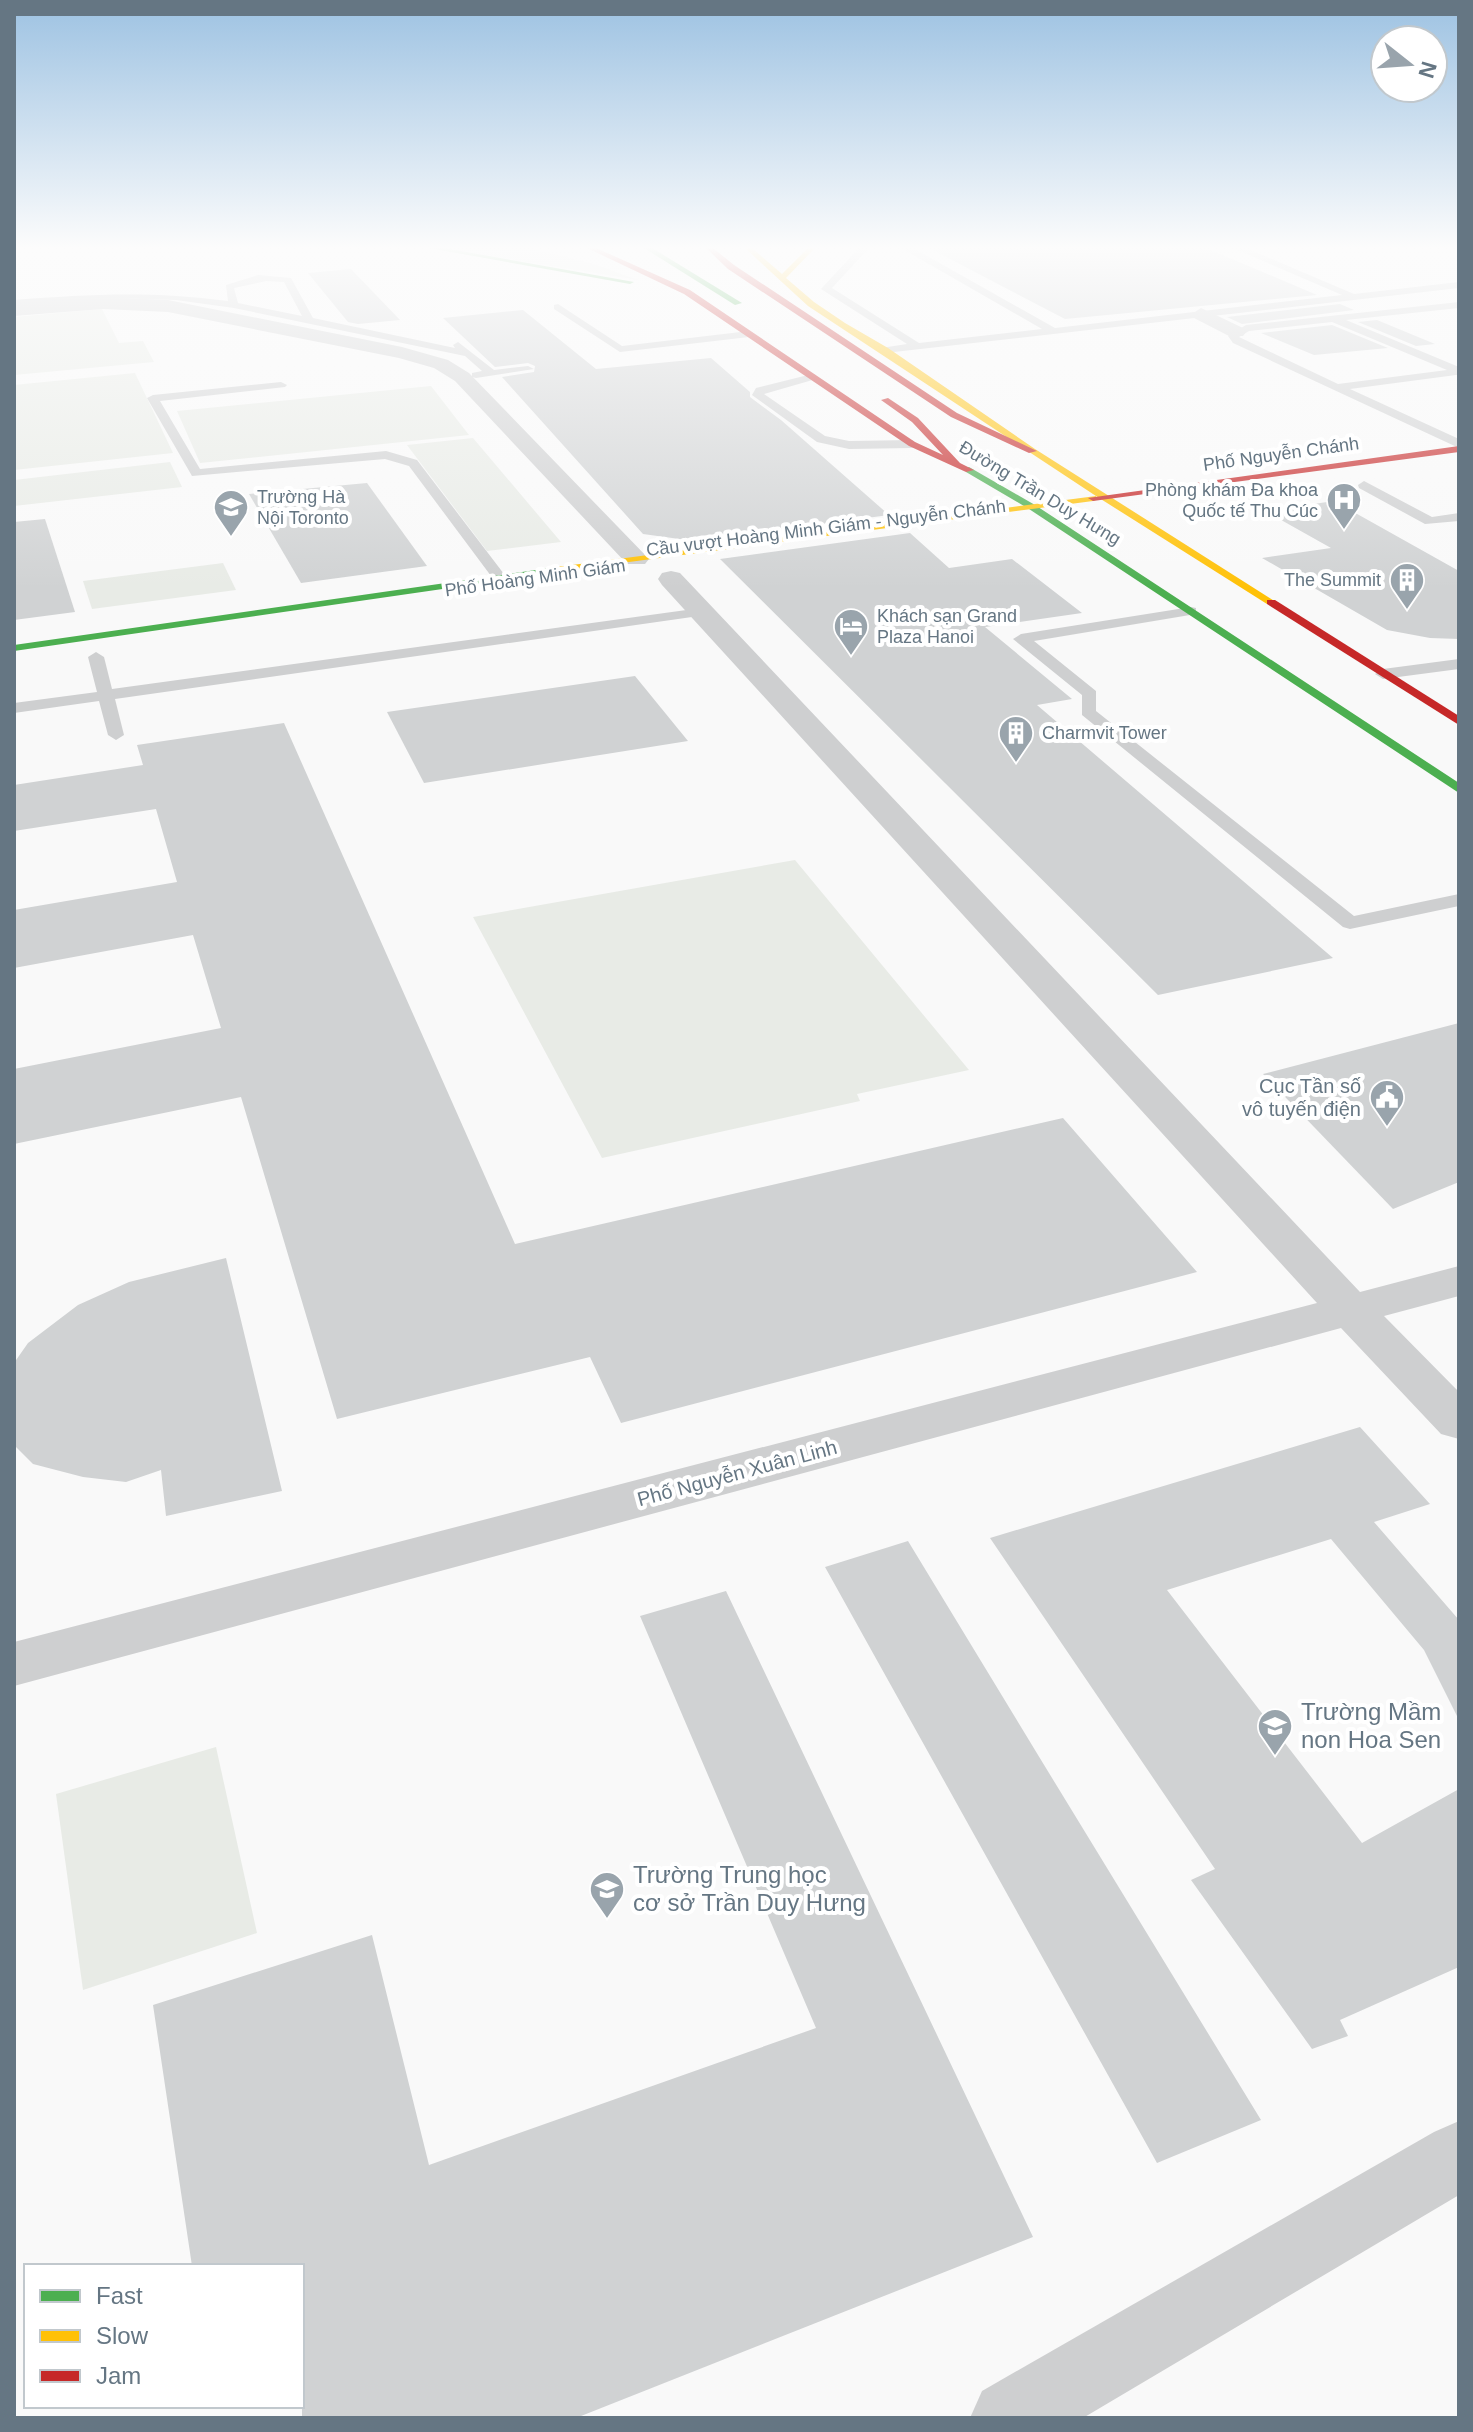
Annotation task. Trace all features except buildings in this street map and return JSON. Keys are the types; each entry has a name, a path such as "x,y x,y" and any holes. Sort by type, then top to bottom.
{"main road":[{"name":"Đường Trần Duy Hưng","path":"789,361 912,444 956,463 1032,507 1459,789"},
{"path":"873,361 954,415 1032,451"},
{"name":"Đường Trần Duy Hưng","path":"902,361 1032,451 1455,719"},
{"path":"876,394 915,420 956,463"},
{"name":"Phố Nguyễn Chánh","path":"1032,507 1459,446"},
{"name":"Cầu vượt Hoàng Minh Giám - Nguyễn Chánh","path":"231,619 293,617 1130,509 1459,461"},
{"path":"1241,499 1230,497 1223,490 1243,479"},
{"path":"1356,486 1396,481"},
{"name":"Phố Hoàng Minh Giám","path":"14,648 231,619 292,606 499,577 1032,507"},
{"path":"1032,530 1171,512"},
{"path":"924,520 959,523 965,529 959,535"},
{"name":"Cầu vượt Hoàng Minh Giám - Nguyễn Chánh","path":"246,634 293,617"},
{"path":"1372,730 1455,719"}],"street":[{"path":"432,361 462,377 636,559"},
{"path":"675,579 701,612 1351,1312 1459,1422"},
{"name":"Phố Nguyễn Xuân Linh","path":"14,1664 1459,1281"},
{"path":"1009,2418 1459,2156"}],"lane":[{"path":"478,361 492,374"},
{"path":"1282,361 1459,446"},
{"path":"1436,361 1459,371"},
{"path":"462,377 528,369"},
{"path":"1339,387 1459,371"},
{"path":"812,377 772,385 760,390 758,395 821,439 849,445 912,444"},
{"path":"281,385 153,398 196,473 386,455 413,463 499,577"},
{"path":"1356,486 1430,521 1459,517"},
{"path":"1191,611 1021,639 1090,694 1088,712 1350,923 1459,900"},
{"path":"14,708 103,693 701,612"},
{"path":"96,656 116,735"},
{"path":"1383,674 1459,664"}],"shaded area":[{"path":"14,361 154,362 14,375"},
{"path":"135,373 173,453 14,470 14,385"},
{"path":"431,386 469,435 200,463 177,411"},
{"path":"473,438 561,542 487,551 407,445"},
{"path":"170,462 182,487 14,506 14,480"},
{"path":"223,563 236,590 92,609 83,581"},
{"path":"795,860 969,1070 857,1094 860,1101 602,1158 473,917"},
{"path":"216,1747 257,1933 83,1990 56,1794"}],"traffic: fast":[{"path":"969,470 1032,507 1459,789"},
{"path":"14,648 557,570"}],"traffic: slow":[{"path":"902,361 1032,451 1271,602"},
{"path":"557,570 1093,498"}],"traffic: jam":[{"path":"790,361 912,444 969,470"},
{"path":"873,361 954,415 1032,451"},
{"path":"885,400 915,420 956,463"},
{"path":"1093,498 1459,449"},
{"path":"1271,602 1459,721"}],"place":[{"name":"Phòng khám Đa khoa Quốc tế Thu Cúc","path":"1344,531"},
{"name":"Trường Hà Nội Toronto","path":"231,538"},
{"name":"The Summit","path":"1407,611"},
{"name":"Khách sạn Grand Plaza Hanoi","path":"851,657"},
{"name":"Charmvit Tower","path":"1016,764"},
{"name":"Cục Tần số vô tuyến điện","path":"1387,1128"},
{"name":"Trường Mầm non Hoa Sen","path":"1275,1757"},
{"name":"Trường Trung học cơ sở Trần Duy Hưng","path":"607,1920"}]}
